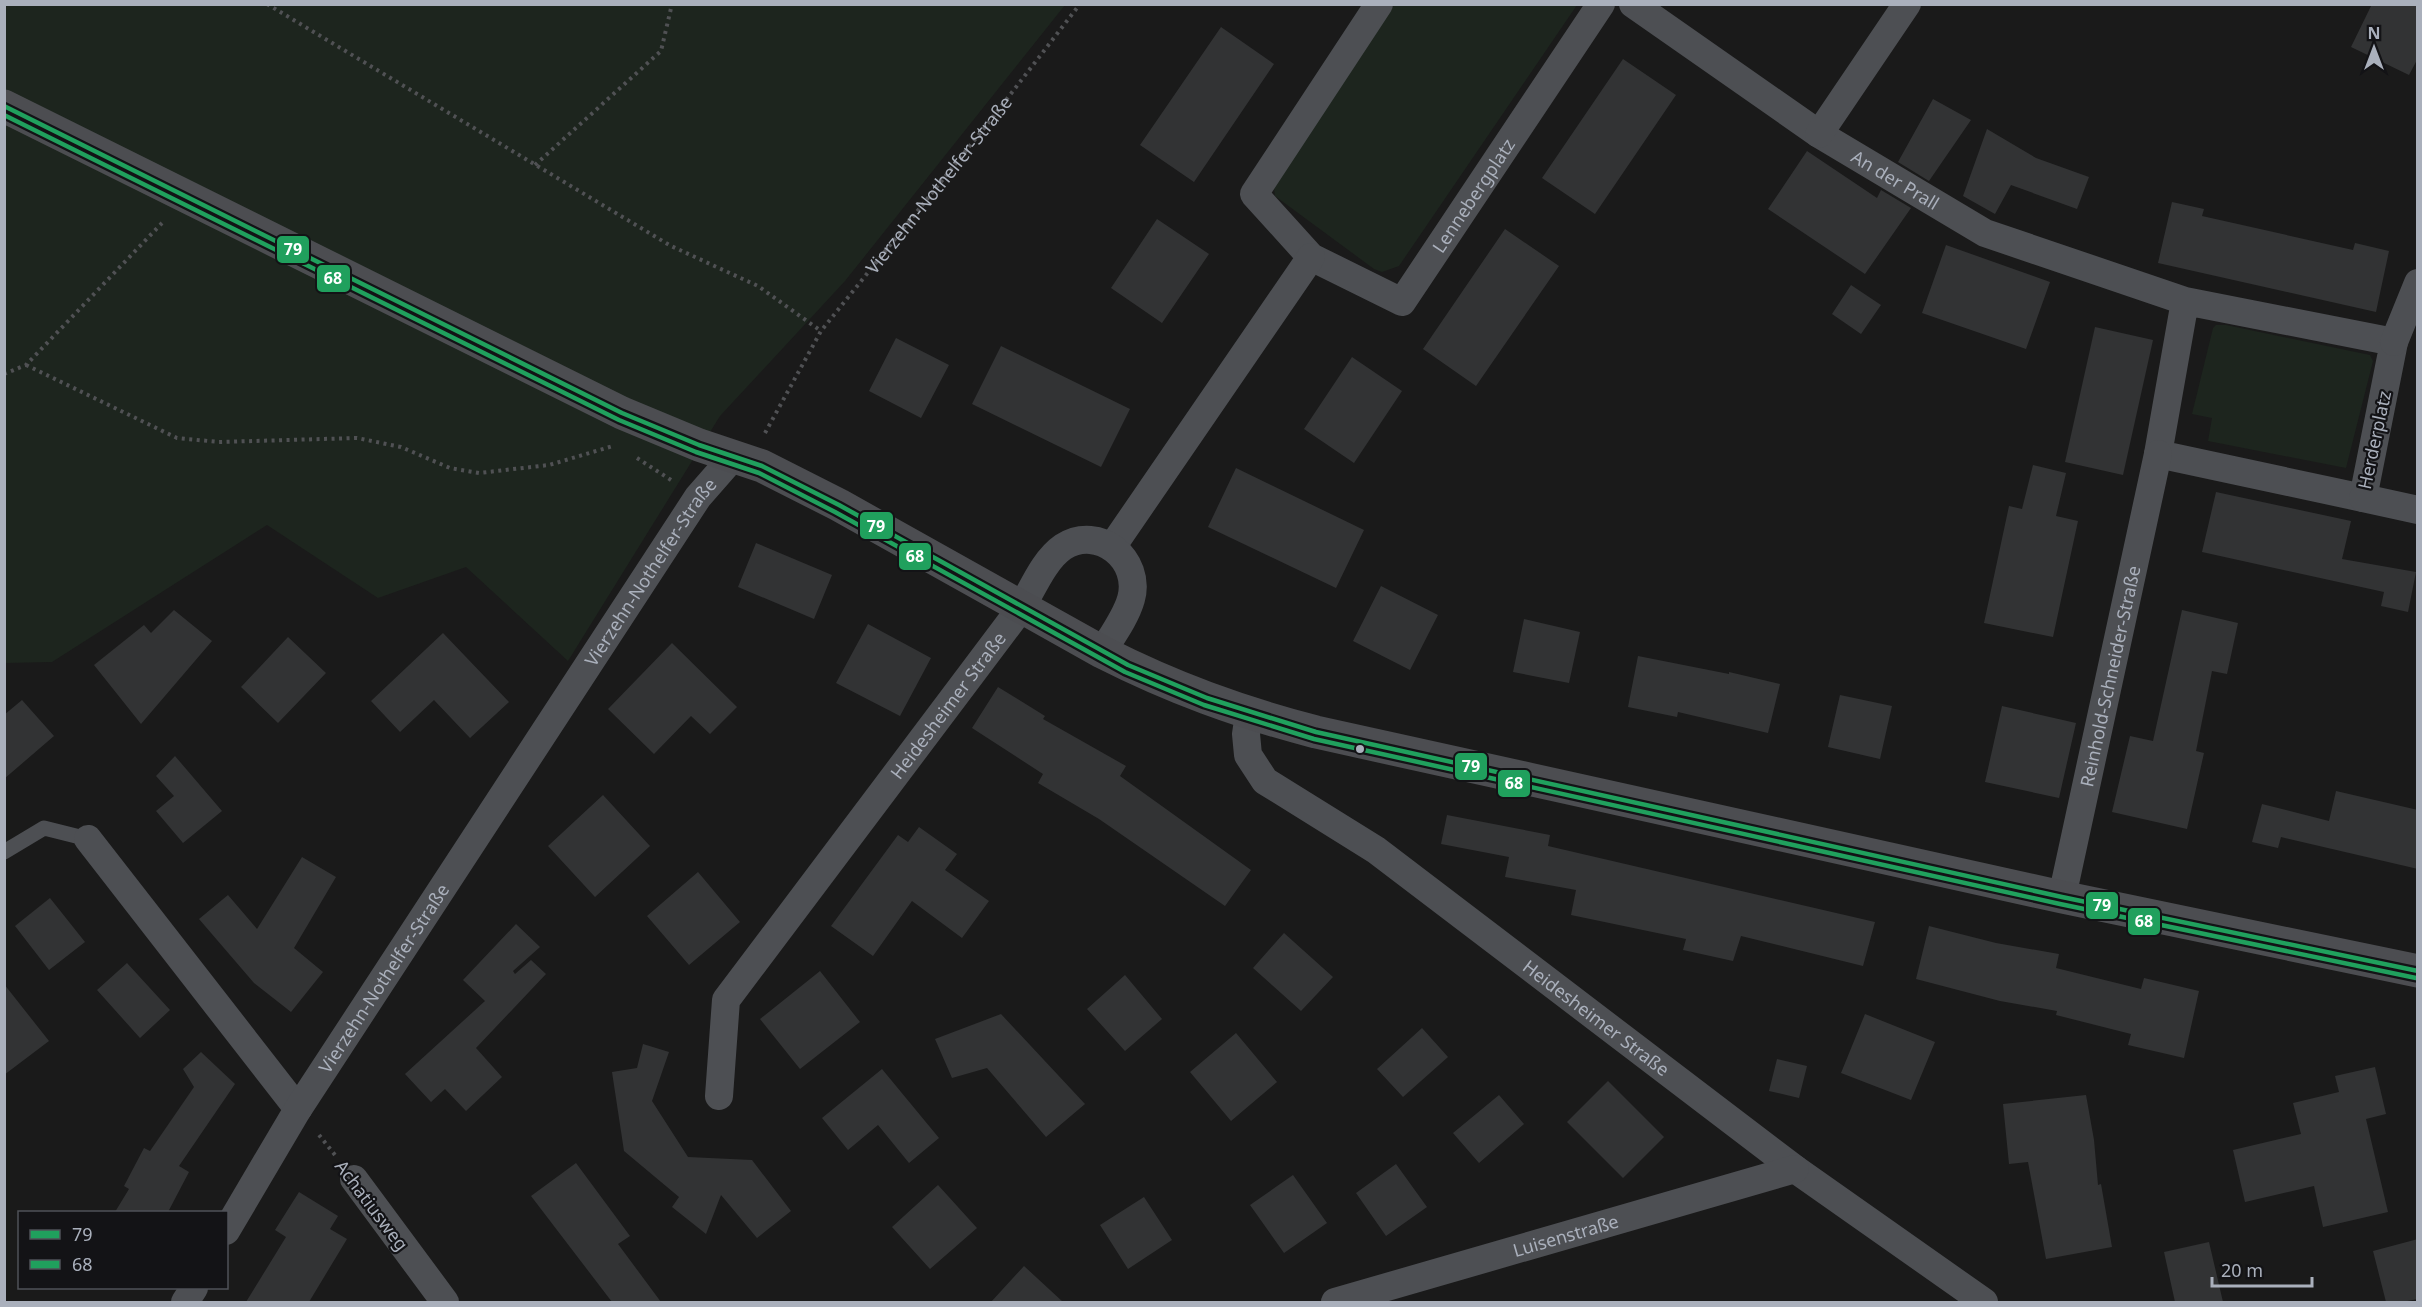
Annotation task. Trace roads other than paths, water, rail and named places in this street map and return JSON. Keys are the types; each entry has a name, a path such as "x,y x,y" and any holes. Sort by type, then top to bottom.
{"main road":[{"path":"4,106 622,412 699,445 762,466 839,505 1102,652 1154,678 1208,700 1326,735 2062,897 2418,971"}],"street":[{"name":"Lennebergplatz","path":"1379,4 1254,194 1311,257 1402,302 1601,4"},
{"name":"An der Prall","path":"1633,4 1819,134 1985,233 2185,301"},
{"path":"1819,134 1907,4"},
{"path":"1112,547 1311,257"},
{"name":"Herderplatz","path":"2158,454 2363,498 2394,342 2418,283"},
{"path":"2158,454 2185,301 2394,342"},
{"name":"Reinhold-Schneider-Straße","path":"2062,897 2158,454"},
{"name":"Vierzehn-Nothelfer-Straße","path":"228,1228 298,1109 698,497 733,457"},
{"path":"2363,498 2418,510"},
{"path":"1021,608 1046,565 1064,546 1077,541 1090,540 1112,547 1126,560 1132,573 1134,587 1131,601 1102,652"},
{"name":"Heidesheimer Straße","path":"719,1096 726,1000 1021,608"},
{"name":"Heidesheimer Straße","path":"1249,714 1246,734 1248,755 1265,781 1376,850 1795,1169 1984,1302"},
{"path":"88,840 298,1109"},
{"name":"Luisenstraße","path":"1335,1302 1795,1169"},
{"name":"Achatiusweg","path":"354,1179 445,1302"},
{"path":"185,1302 193,1289"}],"lane":[{"path":"4,852 44,828 88,840"}]}
